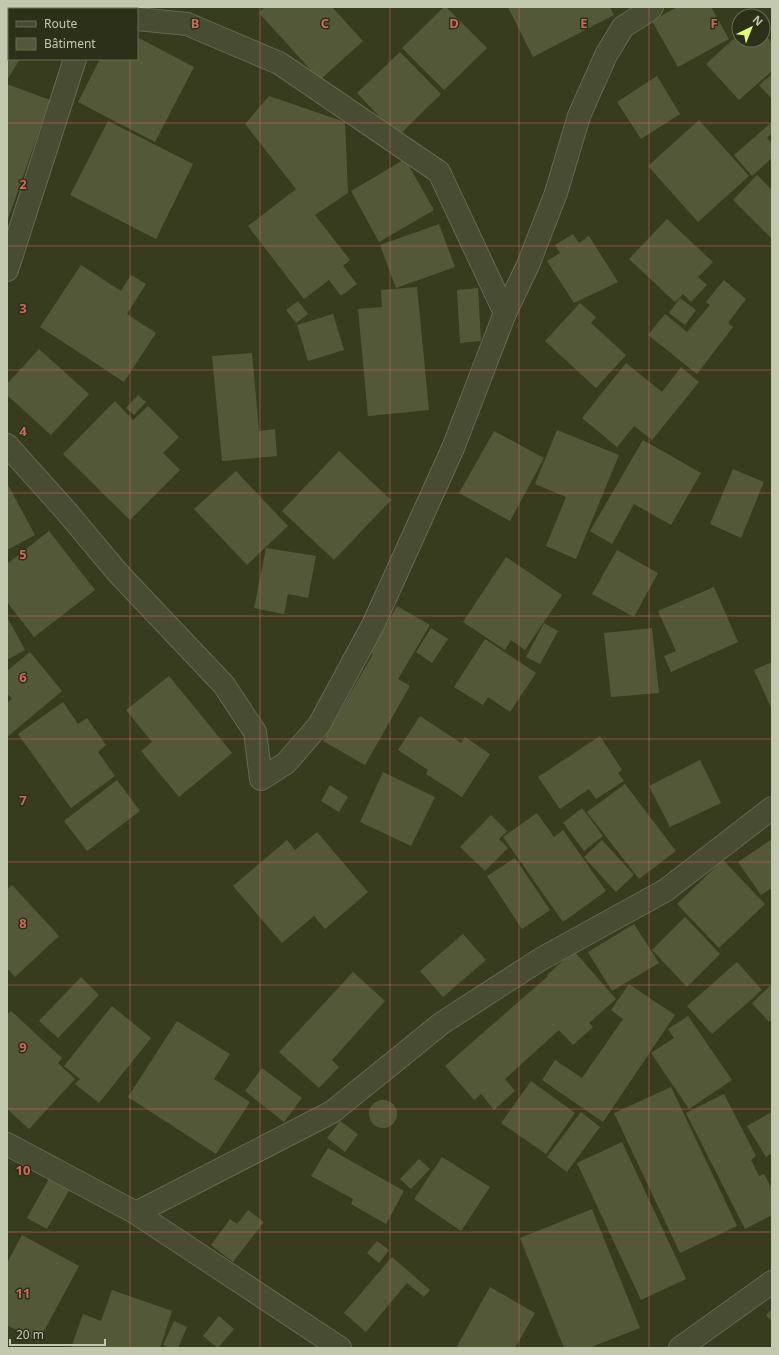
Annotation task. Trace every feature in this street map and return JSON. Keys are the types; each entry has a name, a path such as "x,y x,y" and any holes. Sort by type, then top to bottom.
{"street":[{"path":"7,445 67,512 118,573 224,684 255,732 261,779 286,763 319,725 373,625 453,448 505,313 528,265 556,192 579,116 606,55 623,27 648,12 652,7"},
{"path":"138,19 187,24 279,63 439,172 505,313"},
{"path":"7,270 75,60"},
{"path":"136,1213 332,1112 442,1023 541,959 666,890 772,808"},
{"path":"7,1144 136,1213 340,1348"},
{"path":"680,1348 772,1282"}],"building":[{"path":"7,7 48,7 50,8 8,8 8,60 19,60 7,80"},
{"path":"265,7 332,7 363,41 320,80 259,13"},
{"path":"444,7 446,7 487,48 444,90 402,48"},
{"path":"508,7 610,7 614,15 533,57"},
{"path":"677,7 711,7 729,39 678,67 652,21"},
{"path":"138,38 194,67 155,142 78,102 99,60 138,60"},
{"path":"731,41 731,48 771,48 771,42 772,43 772,71 739,100 706,64"},
{"path":"400,52 441,94 398,136 357,93"},
{"path":"772,74 772,99 759,85"},
{"path":"657,76 680,114 641,139 617,102"},
{"path":"7,84 50,100 8,219 7,218"},
{"path":"269,96 345,122 348,193 315,215 350,260 343,266 357,284 341,296 329,280 304,299 248,226 296,189 245,124"},
{"path":"699,120 749,176 698,222 648,166"},
{"path":"108,121 193,164 156,239 70,195"},
{"path":"772,122 772,133 767,138 772,144 772,158 752,176 734,155"},
{"path":"405,159 434,210 379,242 351,191"},
{"path":"757,175 772,190 772,239 733,200"},
{"path":"667,219 713,262 698,277 707,285 691,302 683,294 675,302 629,259"},
{"path":"439,224 455,267 396,288 380,245"},
{"path":"573,234 579,243 589,236 618,282 574,303 547,261 560,253 555,245"},
{"path":"81,265 121,291 131,275 146,284 127,314 156,333 124,382 40,327"},
{"path":"724,280 746,299 728,323 733,327 697,374 648,335 665,314 687,332 710,305 706,302"},
{"path":"417,287 429,410 368,416 358,309 382,307 381,290"},
{"path":"478,288 481,341 460,343 457,290"},
{"path":"680,298 696,310 685,325 669,313"},
{"path":"298,301 308,314 296,323 286,310"},
{"path":"580,303 596,317 591,323 626,355 596,388 545,341"},
{"path":"333,314 344,350 308,361 297,325"},
{"path":"39,349 89,394 51,435 7,395 7,384"},
{"path":"252,353 259,431 275,429 277,456 222,461 212,356"},
{"path":"626,363 662,392 681,367 699,382 652,440 634,426 617,447 582,418"},
{"path":"138,395 146,402 134,415 126,408"},
{"path":"115,401 133,420 148,406 179,437 163,453 180,470 130,520 63,454"},
{"path":"557,430 619,455 576,559 546,546 566,497 535,484"},
{"path":"494,431 544,458 510,521 459,493"},
{"path":"643,440 701,473 671,525 634,504 612,544 590,531"},
{"path":"339,451 391,500 334,560 282,511"},
{"path":"733,469 764,482 741,538 710,524"},
{"path":"236,471 288,526 247,565 194,509"},
{"path":"7,483 35,535 7,550"},
{"path":"49,531 95,590 34,637 7,602 7,564"},
{"path":"266,548 316,556 308,598 288,594 284,614 254,608"},
{"path":"617,550 658,573 634,617 592,594"},
{"path":"506,557 562,595 525,650 511,640 505,650 463,622"},
{"path":"714,587 738,642 671,672 664,656 676,651 658,611"},
{"path":"397,606 430,625 398,679 410,686 365,765 323,741 373,654 370,652"},
{"path":"7,617 25,650 7,660"},
{"path":"544,623 558,631 540,664 526,657"},
{"path":"431,628 448,639 432,663 416,652"},
{"path":"652,628 659,693 611,697 604,633"},
{"path":"485,639 536,673 510,712 488,697 483,705 454,687"},
{"path":"30,652 62,691 7,737 7,703 12,699 7,693 7,671"},
{"path":"772,662 772,710 754,670"},
{"path":"169,676 232,753 179,797 141,751 152,742 126,710"},
{"path":"63,702 78,724 87,718 106,745 98,752 115,776 71,808 18,734"},
{"path":"420,716 461,743 465,737 490,754 462,797 426,774 428,770 398,750"},
{"path":"600,736 622,770 618,773 624,781 596,799 589,789 560,809 538,777"},
{"path":"700,760 721,803 670,827 649,786"},
{"path":"383,772 435,797 411,846 360,822"},
{"path":"117,780 140,811 87,851 64,821"},
{"path":"625,784 676,851 639,879 587,812"},
{"path":"330,785 348,797 339,812 321,801"},
{"path":"582,808 603,836 584,851 563,823"},
{"path":"537,813 554,837 563,830 606,891 563,922 503,837"},
{"path":"491,815 507,831 499,839 508,848 485,871 460,847"},
{"path":"317,832 368,892 325,929 314,916 282,943 233,886 287,840 295,850"},
{"path":"772,839 772,888 761,895 738,862"},
{"path":"602,840 634,875 616,892 584,857"},
{"path":"515,858 550,910 522,929 487,876"},
{"path":"723,860 765,904 719,948 677,904"},
{"path":"12,885 59,936 15,977 7,968 7,889"},
{"path":"685,917 720,954 687,987 652,950"},
{"path":"634,924 659,963 612,991 588,952"},
{"path":"463,934 486,960 443,997 420,971"},
{"path":"574,951 616,999 589,1023 593,1027 573,1045 559,1030 505,1079 515,1091 494,1110 481,1094 474,1100 445,1066 548,976 547,975"},
{"path":"737,962 762,990 712,1034 687,1006"},
{"path":"353,972 385,1001 332,1060 339,1067 319,1088 279,1052"},
{"path":"81,977 99,995 58,1038 39,1021"},
{"path":"629,984 675,1015 603,1122 542,1080 555,1060 582,1078 623,1019 611,1010"},
{"path":"772,984 772,1019 769,1022 752,1003"},
{"path":"112,1006 151,1038 99,1103 75,1084 80,1079 64,1066"},
{"path":"11,1011 62,1058 58,1063 75,1079 29,1129 7,1109 7,1015"},
{"path":"688,1016 732,1080 689,1109 651,1053 674,1038 668,1029"},
{"path":"177,1021 230,1054 214,1079 250,1102 216,1154 128,1097"},
{"path":"262,1068 302,1098 284,1122 245,1091"},
{"path":"531,1081 575,1113 546,1154 501,1123"},
{"path":"671,1087 737,1226 680,1253 614,1113"},
{"path":"724,1094 756,1156 751,1160 759,1176 764,1174 772,1189 772,1215 745,1229 686,1113"},
{"path":"383,1100 393,1104 397,1114 393,1124 383,1128 373,1124 369,1114 373,1104"},
{"path":"581,1112 600,1127 567,1172 547,1157"},
{"path":"772,1112 772,1153 766,1157 747,1126"},
{"path":"340,1121 358,1134 345,1152 327,1138"},
{"path":"622,1142 686,1279 641,1300 577,1163"},
{"path":"328,1148 404,1191 386,1224 351,1204 353,1199 311,1176"},
{"path":"442,1157 490,1187 461,1231 414,1199"},
{"path":"419,1159 430,1169 411,1189 400,1179"},
{"path":"55,1168 75,1180 47,1229 27,1218"},
{"path":"592,1209 640,1328 589,1348 564,1348 520,1238"},
{"path":"248,1210 264,1222 233,1262 211,1245 230,1219 237,1224"},
{"path":"22,1235 79,1266 38,1342 7,1325 7,1263"},
{"path":"377,1241 389,1250 379,1263 367,1253"},
{"path":"392,1257 430,1290 424,1297 407,1283 366,1332 344,1313"},
{"path":"490,1287 535,1313 515,1348 456,1348"},
{"path":"112,1290 172,1311 160,1348 71,1348 83,1314 101,1321"},
{"path":"772,1309 772,1321 766,1315"},
{"path":"219,1316 234,1329 218,1348 203,1336"},
{"path":"174,1321 187,1327 178,1348 170,1348 163,1345"}]}
